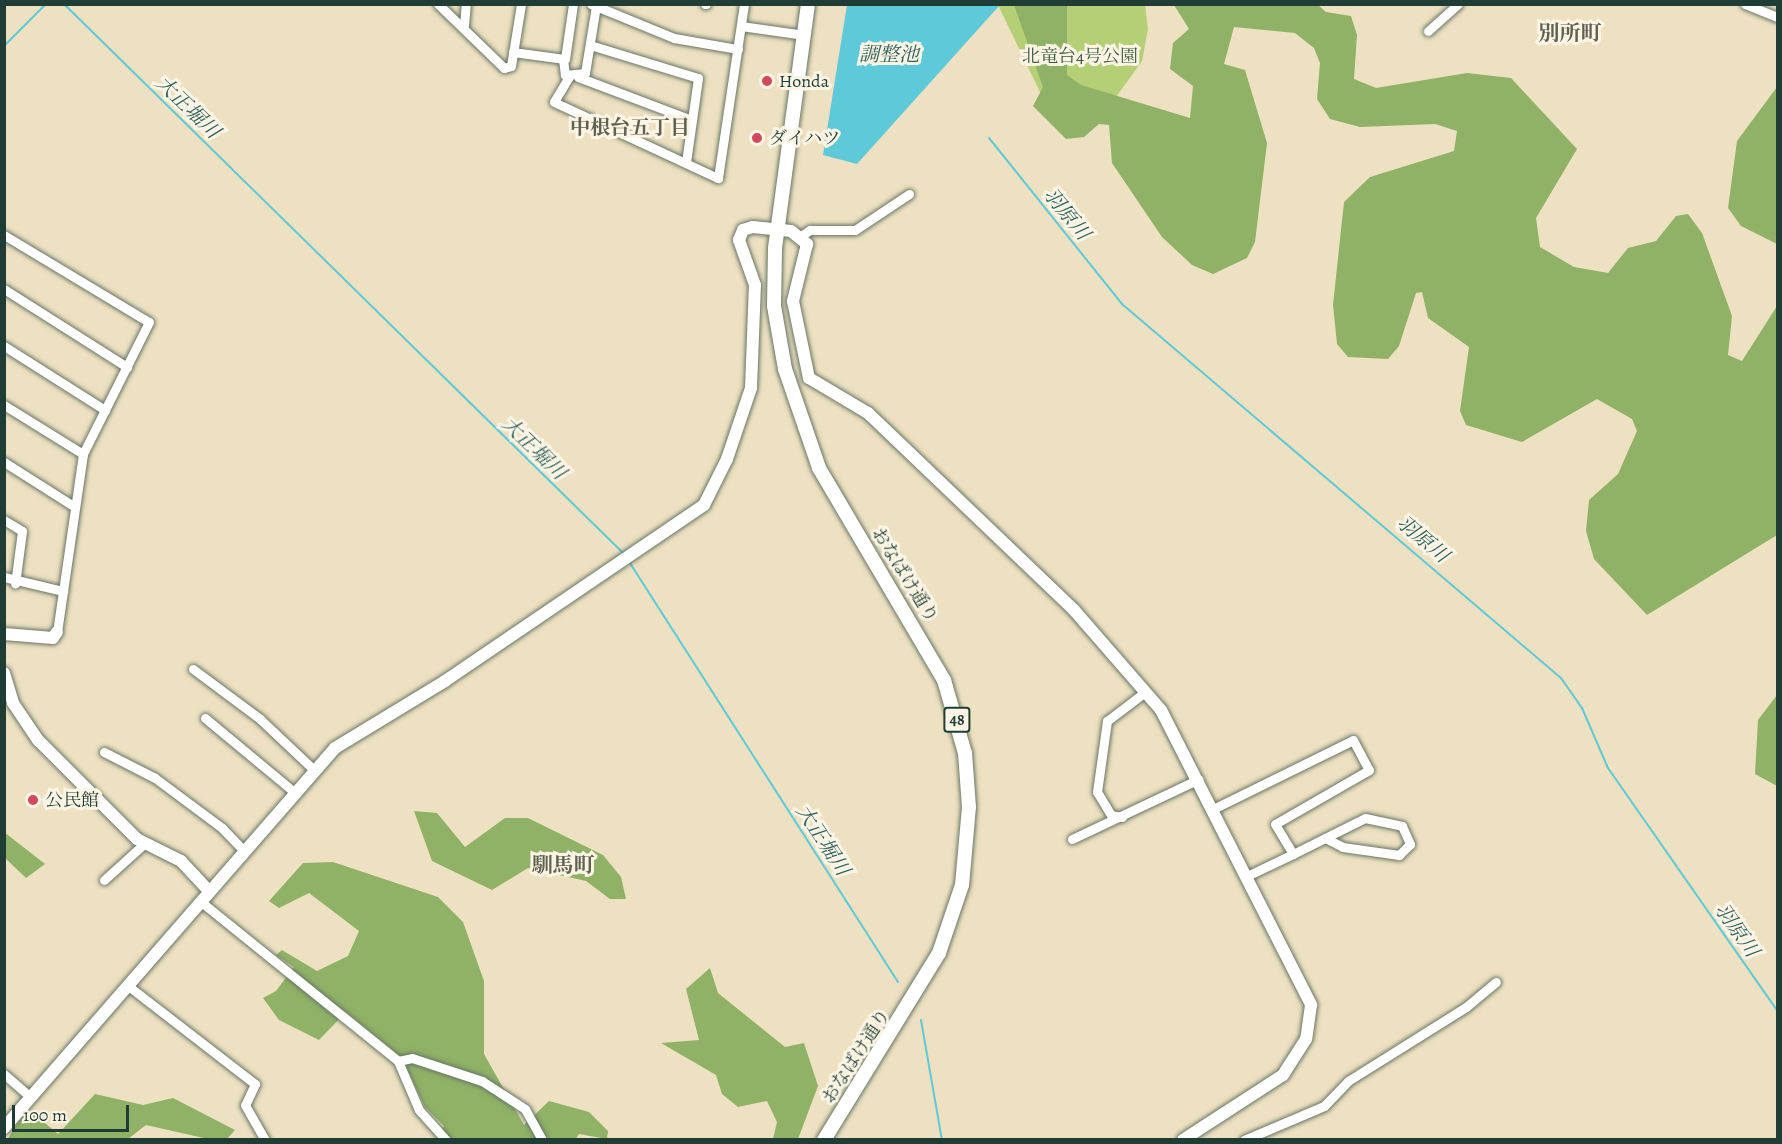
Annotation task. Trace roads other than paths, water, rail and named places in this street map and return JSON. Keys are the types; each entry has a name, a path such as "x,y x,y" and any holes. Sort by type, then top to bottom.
{"main road":[{"name":"おなばけ通り","path":"808,4 777,229 774,306 795,407 836,501 944,680 964,753 969,807 962,885 939,953 824,1140"}],"street":[{"path":"438,4 464,25 504,68 511,66 520,4"},
{"path":"464,25 466,4"},
{"path":"573,4 562,72 692,120"},
{"path":"738,49 674,38 599,6 585,73 574,76 555,102 718,178 738,49 744,4"},
{"path":"1428,31 1458,4"},
{"path":"1745,4 1778,17"},
{"path":"741,26 804,35"},
{"path":"590,45 698,78 686,162"},
{"path":"513,52 563,59"},
{"path":"4,1128 334,747 445,681 696,513 727,459 751,388 757,313 755,285 739,240 743,230 777,229 801,236 810,230 855,230 909,194"},
{"path":"4,641 5,634 54,638 57,632 83,454 149,322 5,235"},
{"path":"801,236 808,254 793,301 808,378 876,421 1074,610 1145,692 1199,779 1249,875 1311,1005 1313,1021 1283,1075 1183,1140"},
{"path":"4,288 127,367"},
{"path":"4,346 105,410"},
{"path":"4,405 83,454"},
{"path":"4,462 75,507"},
{"path":"4,519 22,531 15,584"},
{"path":"4,577 15,584 63,591"},
{"path":"193,669 261,719 314,770"},
{"path":"4,673 13,703 29,729 145,843 181,861 208,890"},
{"path":"1122,817 1111,815 1096,792 1107,722 1145,692"},
{"path":"205,718 294,792"},
{"path":"1213,808 1353,740 1369,770 1275,824 1293,854"},
{"path":"104,752 155,778 222,828 243,850"},
{"path":"1072,839 1199,779"},
{"path":"1249,875 1293,854 1324,838 1365,818 1402,826 1410,844 1399,855 1342,848 1324,838"},
{"path":"104,880 145,843"},
{"path":"200,901 398,1061 419,1110 446,1140"},
{"path":"1244,1140 1324,1106 1348,1081 1466,1007 1496,982"},
{"path":"127,985 255,1084 245,1105 265,1140"},
{"path":"398,1061 412,1058 482,1081 525,1109 542,1140"},
{"path":"4,1074 30,1097"}],"water":[{"name":"調整池","path":"847,5 999,6 857,164 823,155"}],"waterway":[{"path":"4,46 46,4"},
{"name":"大正堀川","path":"64,4 623,553"},
{"name":"羽原川","path":"989,138 1122,304 1561,678 1582,708 1608,768 1778,1012"},
{"name":"大正堀川","path":"628,560 898,982"},
{"name":"大正堀川","path":"921,1020 942,1140"}],"place":[{"name":"Honda","path":"767,81"},
{"name":"ダイハツ","path":"757,138"},
{"name":"公民館","path":"33,800"}],"district":[{"name":"別所町","path":"1570,33"},
{"name":"中根台五丁目","path":"630,127"},
{"name":"馴馬町","path":"563,865"}],"park label":[{"name":"北竜台4号公園","path":"1080,56"}]}
